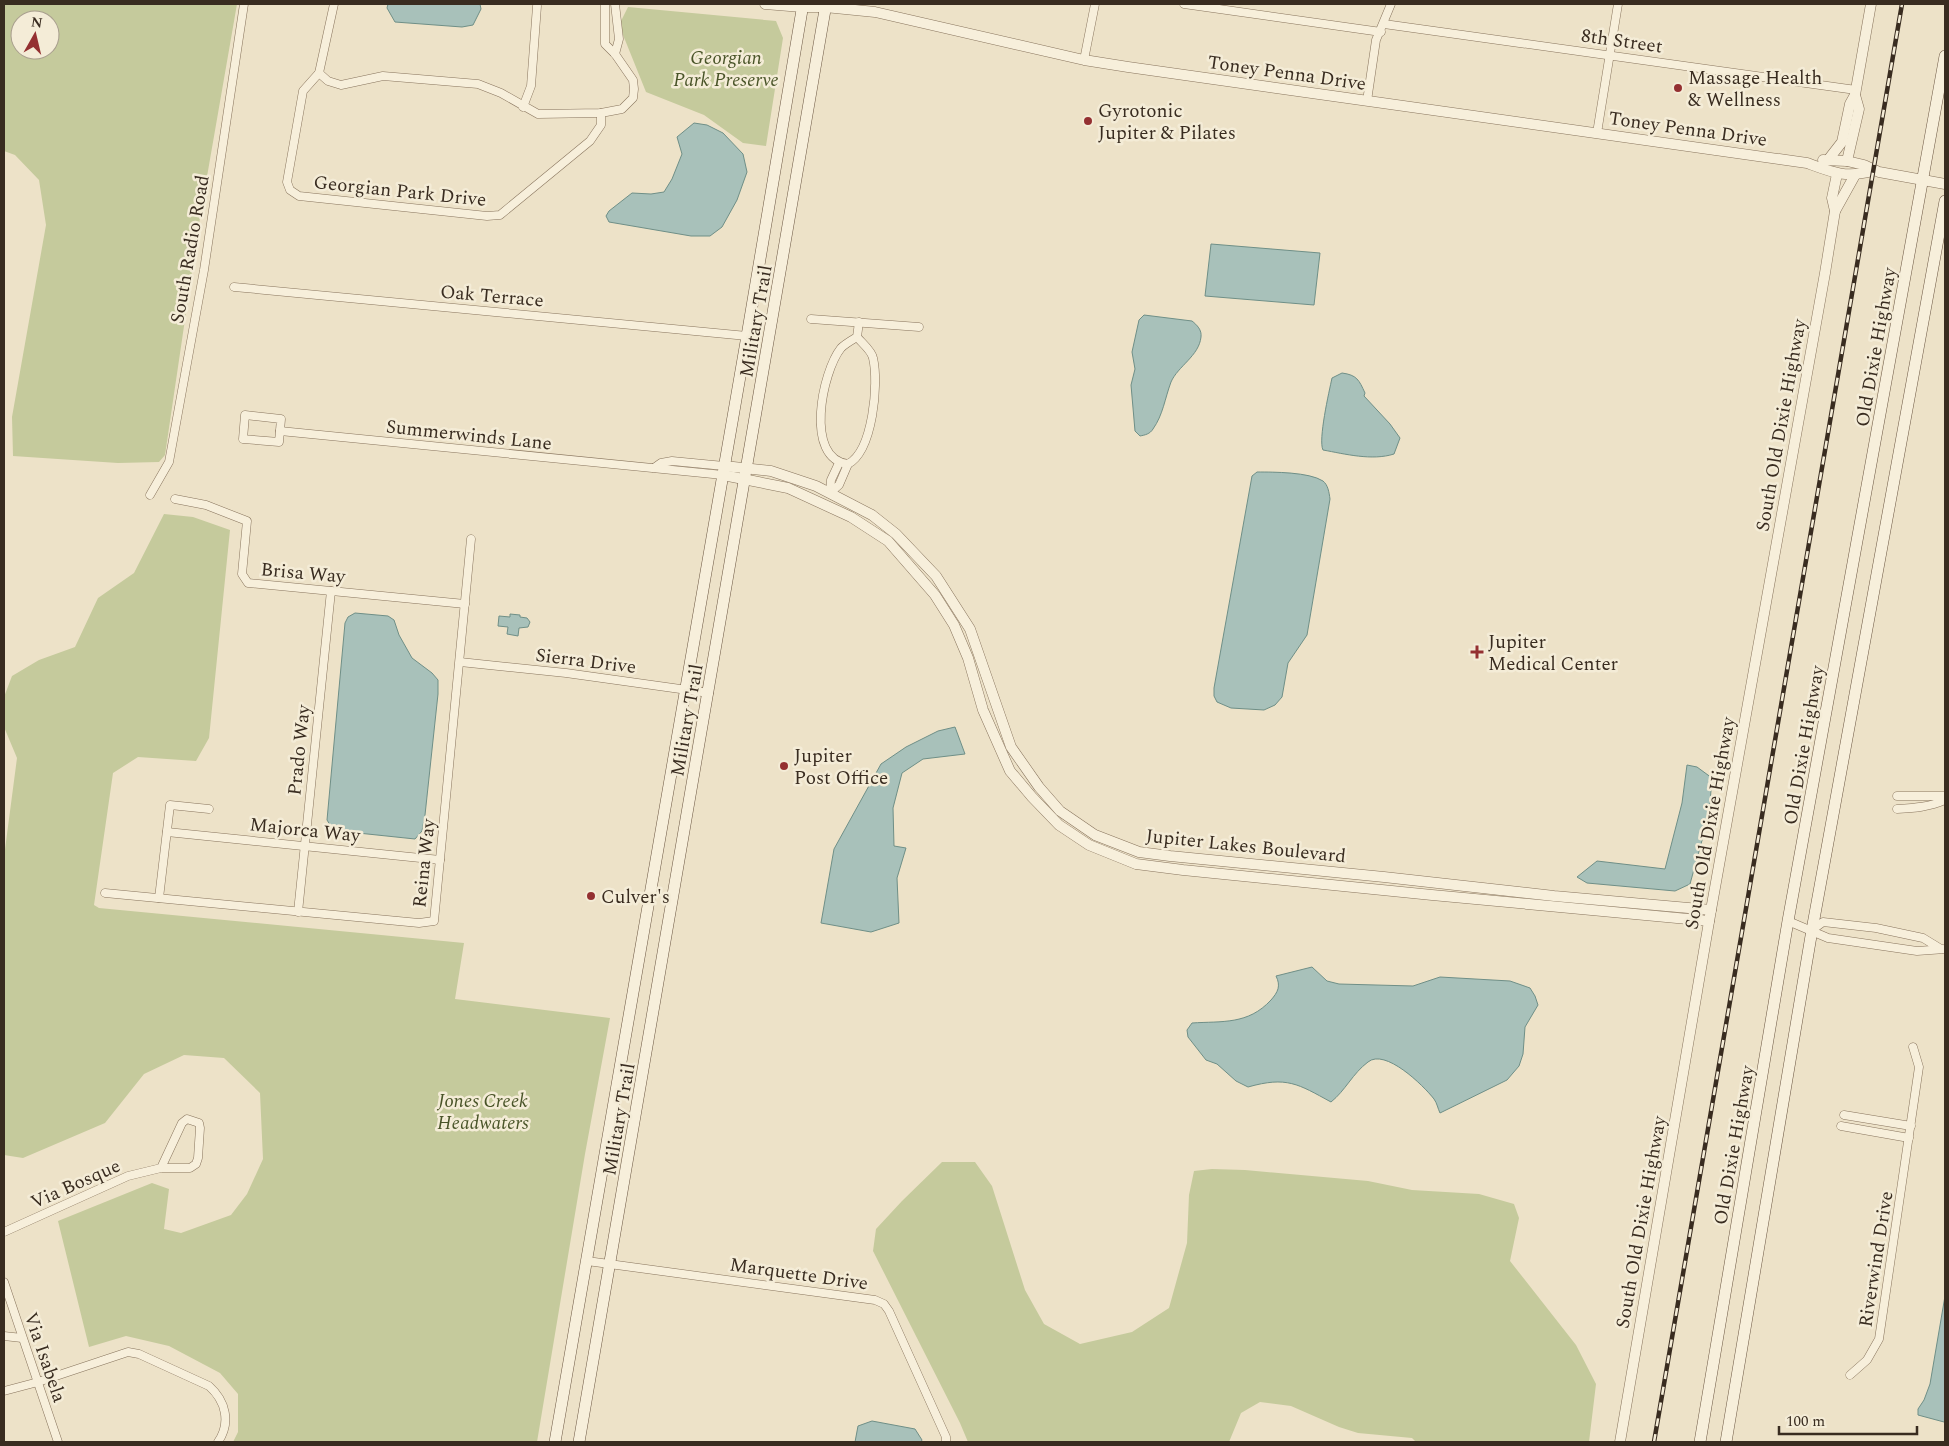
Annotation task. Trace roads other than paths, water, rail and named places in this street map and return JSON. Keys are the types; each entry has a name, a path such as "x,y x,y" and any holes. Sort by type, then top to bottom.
{"main road":[{"name":"Military Trail","path":"579,1442 826,5"},
{"name":"Military Trail","path":"555,1442 724,470 802,6"},
{"name":"Old Dixie Highway","path":"1700,1442 1788,921 1945,56"},
{"path":"1726,1442 1812,930 1945,201"}],"street":[{"name":"South Radio Road","path":"150,495 169,462 204,270 244,4"},
{"name":"Georgian Park Drive","path":"334,4 329,35 319,73 303,91 287,182 290,190 299,196 488,216 500,215 590,140 601,125 601,113"},
{"path":"319,73 328,81 341,85 383,76 478,84 501,93 538,114 601,113 622,109 633,98 633,80 615,54 605,44 605,4"},
{"path":"615,4 619,39 615,54"},
{"name":"Toney Penna Drive","path":"765,4 826,5 899,16 1084,60 1807,163 1837,174 1855,175 1873,171 1945,184"},
{"path":"1084,60 1095,4"},
{"path":"1184,4 1381,32"},
{"path":"1367,101 1376,40 1381,32 1391,4"},
{"path":"1597,133 1618,4"},
{"path":"1828,160 1842,142 1850,104 1855,92 1872,4"},
{"path":"523,107 531,86 537,6"},
{"name":"8th Street","path":"1384,24 1610,54 1855,92"},
{"path":"1847,161 1859,109 1855,92"},
{"name":"Toney Penna Drive","path":"1807,163 1828,160 1847,161 1864,165 1873,171"},
{"name":"South Old Dixie Highway","path":"1835,211 1832,198 1837,174"},
{"name":"South Old Dixie Highway","path":"1620,1442 1709,921 1835,211 1855,175"},
{"name":"Oak Terrace","path":"234,287 747,336"},
{"path":"811,319 919,327"},
{"path":"830,492 839,485 848,464 858,455 872,421 876,393 873,356 857,337 859,322"},
{"path":"848,464 839,463 832,458 825,442 820,422 822,396 831,368 841,348 857,337"},
{"path":"245,415 281,419 280,431 279,442 242,439 245,415"},
{"name":"Summerwinds Lane","path":"280,431 654,468 724,470"},
{"path":"830,492 831,480 839,463"},
{"name":"Jupiter Lakes Boulevard","path":"724,470 746,474 788,488 851,516 888,541 935,595 954,625 968,658 983,710 1010,771 1032,798 1059,824 1089,845 1136,864 1432,895 1709,921"},
{"name":"Jupiter Lakes Boulevard","path":"746,474 771,471 830,492 872,515 896,534 936,576 970,629 1011,747 1039,787 1060,811 1095,835 1139,852 1170,856 1554,896 1711,910"},
{"name":"Brisa Way","path":"175,499 206,505 247,521 242,574 248,583 465,604"},
{"name":"Reina Way","path":"105,894 428,923 434,921 471,539"},
{"name":"Prado Way","path":"298,912 330,591"},
{"name":"Sierra Drive","path":"460,662 566,673 709,693"},
{"path":"1897,796 1945,798"},
{"path":"1897,809 1927,806 1945,798"},
{"path":"159,898 170,805 209,809"},
{"name":"Majorca Way","path":"167,832 440,860"},
{"path":"1788,921 1828,938 1917,951 1943,949"},
{"path":"1812,930 1824,922 1876,928 1924,938 1943,949"},
{"name":"Riverwind Drive","path":"1850,1375 1867,1360 1879,1340 1919,1067 1914,1047"},
{"path":"1844,1115 1911,1126"},
{"name":"Via Bosque","path":"4,1232 128,1176 162,1168 190,1168 196,1164 198,1158 200,1128 193,1119 187,1119 182,1122 162,1168"},
{"path":"1841,1126 1909,1138"},
{"name":"Marquette Drive","path":"587,1261 875,1300 884,1304 889,1311 946,1437 946,1442"},
{"name":"Via Isabela","path":"4,1282 58,1442"},
{"path":"4,1336 22,1338"},
{"path":"4,1391 38,1382 128,1352 139,1354 209,1386 217,1393 224,1404 226,1418 223,1435 218,1442"}],"water":[{"path":"388,4 480,4 481,9 473,25 462,27 395,22 387,8"},
{"path":"694,123 707,125 723,133 743,154 747,172 737,200 722,227 710,236 691,236 609,222 606,216 609,211 632,193 651,194 664,192 672,179 682,154 677,137"},
{"path":"1211,244 1320,253 1314,305 1205,296"},
{"path":"1144,315 1192,321 1199,328 1201,334 1196,350 1171,382 1162,412 1156,424 1146,435 1140,436 1135,431 1131,385 1135,369 1132,352 1139,320"},
{"path":"1342,373 1357,379 1365,393 1364,396 1390,424 1400,438 1394,454 1368,457 1323,450 1323,427 1332,378"},
{"path":"1257,472 1291,473 1317,478 1326,485 1330,499 1307,635 1288,663 1282,697 1275,705 1264,710 1231,708 1217,702 1214,696 1252,476"},
{"path":"355,613 388,616 394,620 399,635 412,658 438,680 425,815 422,831 415,839 339,831 332,828 327,820 345,623 348,617"},
{"path":"510,614 520,615 520,617 527,618 530,622 528,627 519,628 518,636 507,634 508,627 498,626 499,616 510,617"},
{"path":"955,727 965,754 923,759 902,773 893,808 894,846 906,848 897,878 899,923 871,932 821,923 834,849 881,764 906,747 938,731"},
{"path":"1687,765 1697,767 1712,778 1709,815 1690,884 1675,891 1587,883 1577,877 1597,861 1665,869 1682,803"},
{"path":"1312,967 1327,981 1339,984 1413,986 1440,977 1510,981 1530,988 1538,1005 1525,1027 1523,1054 1519,1066 1507,1080 1440,1113 1434,1099 1413,1077 1384,1060 1375,1059 1368,1062 1331,1102 1301,1086 1283,1082 1248,1087 1236,1081 1217,1064 1206,1060 1188,1037 1187,1030 1192,1023 1234,1020 1253,1014 1271,1000 1275,994 1278,989 1276,976"},
{"path":"1945,1296 1944,1422 1918,1415 1918,1409 1924,1400 1930,1384"},
{"path":"872,1421 915,1429 922,1440 921,1442 855,1442 858,1426"}],"railway":[{"path":"1654,1442 1902,4"}],"place":[{"name":"Massage Health & Wellness","path":"1678,88"},
{"name":"Gyrotonic Jupiter & Pilates","path":"1088,121"},
{"name":"Jupiter Medical Center","path":"1477,652"},
{"name":"Jupiter Post Office","path":"784,766"},
{"name":"Culver's","path":"591,896"}],"park label":[{"name":"Georgian Park Preserve","path":"726,68"},
{"name":"Jones Creek Headwaters","path":"483,1111"}]}
